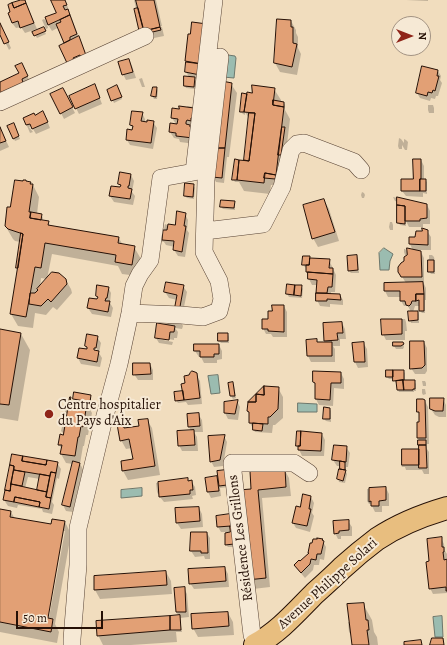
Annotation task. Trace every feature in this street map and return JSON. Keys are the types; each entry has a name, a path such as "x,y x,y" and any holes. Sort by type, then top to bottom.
{"main road":[{"name":"Avenue Philippe Solari","path":"256,645 279,629 363,549 403,524 447,508"}],"street":[{"path":"72,645 78,566 78,528 103,423 119,364 134,286 150,260 161,178 194,172 214,0"},
{"path":"0,102 145,36"},
{"path":"130,313 203,317 219,311 222,298 219,281 204,252 206,180 220,57"},
{"path":"205,232 263,224 282,187 291,150 297,144 304,144 354,162 361,170"},
{"name":"Résidence Les Grillons","path":"256,645 252,635 232,463 294,464 309,473"}],"water":[{"path":"228,55 235,56 236,58 234,78 223,77"},
{"path":"384,248 393,254 390,261 389,270 380,270 379,253"},
{"path":"218,375 220,393 211,394 208,376"},
{"path":"298,403 317,404 317,412 298,412"},
{"path":"142,488 142,496 121,498 121,490"},
{"path":"442,616 443,637 435,637 433,617"}],"building":[{"path":"25,0 26,3 14,8 12,3"},
{"path":"51,0 65,0 67,5 63,6 65,10 68,9 70,15 48,25 45,17 56,13"},
{"path":"136,0 154,0 160,27 144,31"},
{"path":"12,3 14,8 26,3 34,23 20,28 18,21 12,23 8,13 10,12 8,5"},
{"path":"138,8 144,31 160,27 161,30 140,35 134,9"},
{"path":"70,15 77,34 70,37 70,40 64,43 56,24 61,22 60,20"},
{"path":"277,19 291,20 291,27 293,27 293,43 297,44 292,67 274,63"},
{"path":"192,22 207,24 202,64 185,61 188,34 190,34"},
{"path":"0,23 9,42 4,44 0,35"},
{"path":"44,27 46,31 34,36 32,32"},
{"path":"79,36 87,58 82,61 80,55 67,63 59,46"},
{"path":"129,59 133,72 122,75 118,62"},
{"path":"186,62 202,64 200,75 185,72"},
{"path":"22,63 28,76 22,79 23,83 0,93 0,82 19,73 15,66"},
{"path":"422,66 438,70 437,76 439,76 435,91 433,90 432,93 428,92 427,96 416,93"},
{"path":"184,76 195,77 194,87 184,86"},
{"path":"222,81 232,83 225,148 215,148"},
{"path":"95,84 100,98 75,109 69,96"},
{"path":"117,85 122,97 111,101 107,90"},
{"path":"252,85 275,88 273,105 284,107 276,175 265,173 264,183 237,180 239,160 249,161 255,113 244,112 247,92 252,93"},
{"path":"153,87 157,87 156,97 151,96"},
{"path":"63,88 73,107 60,114 50,94"},
{"path":"242,93 247,94 244,112 240,112"},
{"path":"273,100 284,102 284,107 273,105"},
{"path":"179,106 194,108 195,118 191,118 191,121 187,120 186,122 186,124 190,125 190,127 194,128 193,138 176,136 176,133 169,132 170,123 177,124 178,119 171,118 172,108 179,109"},
{"path":"43,111 48,122 32,129 30,124 26,125 23,118"},
{"path":"132,111 143,112 141,121 154,121 151,143 126,140 127,129 132,130 133,126 130,125"},
{"path":"249,113 255,113 249,161 244,160"},
{"path":"14,123 19,136 13,139 7,126"},
{"path":"0,127 6,141 0,143"},
{"path":"282,127 285,127 281,155 278,155"},
{"path":"215,148 225,148 222,178 212,177"},
{"path":"235,159 239,160 237,180 232,180"},
{"path":"413,159 421,159 420,191 401,191 401,179 413,179"},
{"path":"120,172 131,174 128,186 128,188 132,189 130,199 109,196 111,186 120,187 121,185 118,184"},
{"path":"265,173 276,175 275,179 264,178"},
{"path":"420,179 426,179 426,191 420,191"},
{"path":"15,180 26,180 31,182 30,184 33,184 29,212 31,212 30,218 49,221 48,225 119,237 118,243 135,246 132,265 115,262 116,255 45,243 41,268 35,267 26,317 10,314 23,234 8,229 5,226 7,207 10,207"},
{"path":"185,183 194,184 193,197 184,196"},
{"path":"397,197 427,204 427,218 420,219 420,221 405,221 405,206 397,205"},
{"path":"324,199 335,232 312,239 303,205"},
{"path":"221,200 235,201 234,208 220,207"},
{"path":"397,205 405,206 405,224 397,223"},
{"path":"177,211 186,213 184,226 186,226 182,252 173,250 174,241 162,240 163,230 167,230 168,224 175,225"},
{"path":"31,212 42,214 41,220 30,218"},
{"path":"422,228 428,230 428,245 409,244 409,237 415,237 416,231 422,231"},
{"path":"21,233 23,234 18,268 16,268"},
{"path":"407,248 421,251 422,277 401,277 398,272 398,267 407,255"},
{"path":"357,255 358,270 348,271 347,256"},
{"path":"303,256 310,256 309,265 302,265"},
{"path":"310,258 330,259 329,268 333,268 333,274 306,272 306,265 309,265"},
{"path":"428,260 434,260 434,272 428,272"},
{"path":"52,272 59,273 66,279 67,284 51,302 48,299 41,306 29,304 30,293 35,293"},
{"path":"308,272 333,274 332,287 328,287 327,293 316,293 317,280 308,279"},
{"path":"166,282 184,285 179,312 174,311 177,295 164,292"},
{"path":"423,282 424,294 416,294 416,301 412,301 409,306 406,305 405,301 400,301 400,291 384,291 384,283"},
{"path":"287,284 295,285 294,295 286,294"},
{"path":"97,285 109,287 105,301 110,301 108,312 87,308 89,298 97,299 98,297 96,296"},
{"path":"295,285 302,285 301,296 294,295"},
{"path":"316,293 340,294 341,300 327,299 327,301 316,301"},
{"path":"416,294 424,294 424,311 419,311 419,300 416,301"},
{"path":"272,305 284,305 284,332 262,329 262,319 268,319 268,311 272,311"},
{"path":"408,311 418,311 418,320 409,321"},
{"path":"381,319 402,319 402,334 382,335"},
{"path":"342,322 343,333 337,333 338,340 324,341 323,323"},
{"path":"157,323 175,326 174,332 170,332 169,340 155,338"},
{"path":"0,329 21,333 9,405 0,404"},
{"path":"218,333 228,333 228,341 218,341"},
{"path":"87,334 98,336 96,348 94,348 94,350 99,351 97,362 77,358 79,348 87,349 85,346"},
{"path":"317,339 317,342 332,342 332,356 307,356 306,340"},
{"path":"410,341 424,341 425,365 422,368 410,369"},
{"path":"364,342 365,362 354,362 352,343"},
{"path":"393,342 403,342 404,344 401,346 393,346"},
{"path":"194,344 219,344 219,354 214,354 214,357 200,357 200,351 194,351"},
{"path":"133,363 150,363 151,374 133,375"},
{"path":"386,370 393,370 393,377 386,377"},
{"path":"393,370 404,370 404,380 393,381"},
{"path":"192,371 197,373 200,398 184,400 181,384 185,383 184,376 189,375"},
{"path":"313,371 341,372 341,383 331,383 330,400 315,399"},
{"path":"403,380 404,390 397,390 396,381"},
{"path":"403,380 415,380 415,389 404,390"},
{"path":"233,382 235,396 230,396 228,383"},
{"path":"264,386 279,387 278,409 270,417 268,417 268,424 249,423 249,412 247,411 248,402 256,402 256,394 264,395"},
{"path":"264,386 264,395 256,394"},
{"path":"183,391 184,400 175,401 174,392"},
{"path":"74,392 91,395 90,402 73,399"},
{"path":"256,394 256,402 248,402"},
{"path":"70,397 70,401 87,404 83,427 81,426 78,437 75,456 60,454 62,445 58,445 60,434 63,435"},
{"path":"430,398 444,398 443,411 435,411 430,409"},
{"path":"417,399 425,400 426,438 417,438 417,422 419,422 419,412 417,412"},
{"path":"238,400 235,414 224,413 224,402"},
{"path":"324,407 330,408 330,419 323,419"},
{"path":"199,413 200,426 188,427 187,414"},
{"path":"148,419 155,466 122,471 121,461 133,459 129,439 120,441 117,424 123,423 124,428 139,426 138,420"},
{"path":"253,423 263,424 262,431 253,430"},
{"path":"194,430 195,445 178,446 177,431"},
{"path":"297,431 301,431 300,446 296,446"},
{"path":"301,431 322,433 321,451 298,450 298,446 300,446"},
{"path":"225,435 220,460 210,462 208,436"},
{"path":"418,440 426,440 426,445 418,445"},
{"path":"334,445 347,446 346,462 332,460"},
{"path":"419,445 426,445 427,468 419,468"},
{"path":"402,449 419,449 419,465 402,465"},
{"path":"12,454 23,456 22,461 46,465 47,460 58,462 56,473 51,472 50,476 14,470 14,466 10,465"},
{"path":"23,456 47,460 46,465 22,461"},
{"path":"73,461 80,463 70,507 62,505"},
{"path":"340,461 345,462 345,470 340,469"},
{"path":"10,465 14,466 10,491 5,490"},
{"path":"285,468 286,487 258,490 266,578 247,580 238,490 251,489 250,471"},
{"path":"339,469 346,470 343,481 337,479"},
{"path":"14,470 25,472 22,486 11,484"},
{"path":"226,470 227,485 219,486 217,471"},
{"path":"51,472 56,473 51,498 46,497"},
{"path":"40,474 50,476 47,492 37,490"},
{"path":"217,476 219,491 207,492 205,478"},
{"path":"188,478 188,481 192,480 193,490 190,490 190,494 159,497 158,482"},
{"path":"11,484 47,492 46,497 51,498 49,509 39,507 40,502 15,497 14,502 3,500 5,490 10,491"},
{"path":"386,487 386,500 379,501 379,506 371,506 371,501 369,502 369,488"},
{"path":"303,494 311,496 309,509 311,509 307,526 292,523 296,506 300,507"},
{"path":"15,497 40,502 39,507 14,502"},
{"path":"199,507 200,521 176,523 175,508"},
{"path":"0,509 11,511 10,517 51,524 52,519 65,521 48,618 53,619 51,632 0,622"},
{"path":"230,514 231,526 217,527 216,516"},
{"path":"349,520 349,530 339,531 339,533 334,534 333,521"},
{"path":"230,526 232,526 234,544 225,545 225,533 230,532"},
{"path":"191,532 207,532 208,553 201,553 201,551 190,551"},
{"path":"442,537 444,560 447,559 447,591 446,587 429,589 426,562 429,561 427,539"},
{"path":"313,539 323,539 322,540 324,541 321,554 317,554 316,560 311,559 310,564 301,573 294,565 309,553 310,543 312,543"},
{"path":"225,567 226,581 189,584 188,569"},
{"path":"166,571 167,585 94,590 94,576"},
{"path":"185,587 186,612 176,612 174,588"},
{"path":"364,603 366,620 368,620 369,630 367,630 369,645 352,645 347,604"},
{"path":"228,612 229,626 192,629 191,614"},
{"path":"180,615 181,630 170,630 170,616"},
{"path":"170,616 170,630 97,636 96,621"},
{"path":"432,638 443,638 444,645 430,645"},
{"path":"421,640 422,645 404,645 404,642"}],"place":[{"name":"Centre hospitalier du Pays d'Aix","path":"49,414"}]}
